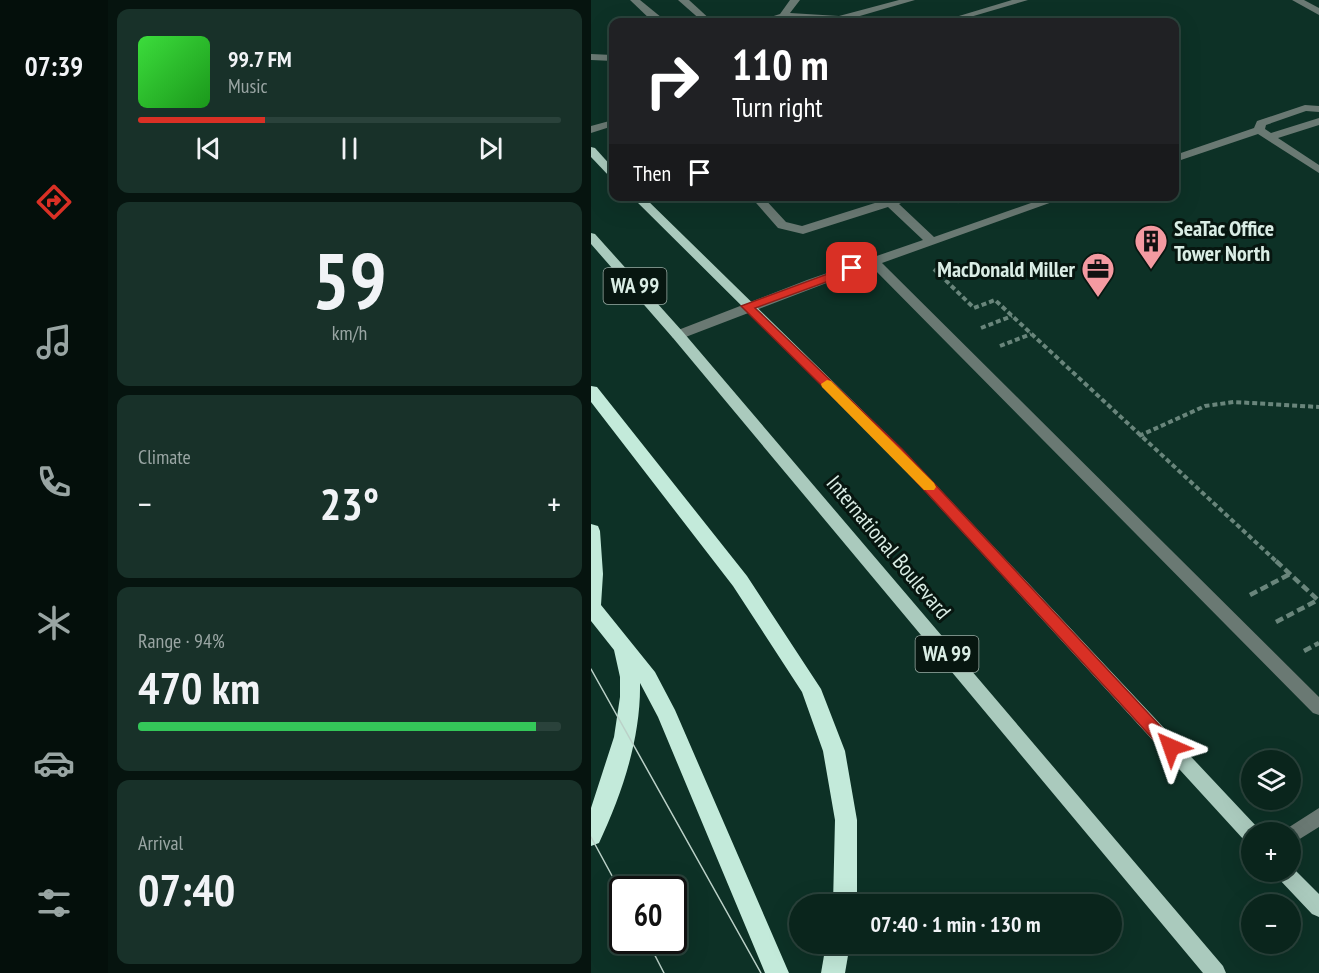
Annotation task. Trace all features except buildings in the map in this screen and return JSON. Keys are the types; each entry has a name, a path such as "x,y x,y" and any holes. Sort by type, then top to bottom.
{"highway":[{"path":"591,391 740,581 811,689 834,750 846,820 845,894"},
{"path":"591,531 593,574 591,606 648,678 668,716 777,973"},
{"path":"591,836 607,798 629,703 630,676 624,645"},
{"path":"833,973 837,954"}],"main road":[{"path":"591,150 609,170"},
{"name":"WA 99","path":"641,201 897,452 1241,823"},
{"name":"International Boulevard","path":"591,237 678,335 1216,973"},
{"path":"1294,882 1319,908"}],"lane":[{"path":"635,0 654,18"},
{"path":"683,0 703,18"},
{"path":"783,16 795,0"},
{"path":"776,18 783,16 847,18 910,0"},
{"path":"958,18 1023,0"},
{"path":"1297,0 1319,12"},
{"path":"591,57 609,58"},
{"path":"1259,130 1261,123 1305,108 1319,109"},
{"path":"1270,137 1319,121"},
{"path":"591,130 609,124"},
{"path":"1259,130 1319,170"},
{"path":"1179,158 1259,130"},
{"path":"760,201 782,225 803,230 897,201"},
{"path":"678,335 747,306 1049,201"},
{"path":"891,203 931,241"},
{"path":"873,261 1319,708"},
{"path":"1301,829 1319,816"}],"path":[{"path":"923,271 933,268 974,308 995,300 1139,436 1319,600 1268,627"},
{"path":"980,328 1012,316"},
{"path":"999,346 1031,334"},
{"path":"1139,436 1205,406 1234,402 1319,407"},
{"path":"1241,599 1290,574"},
{"path":"1299,654 1319,643"}],"tram line":[{"path":"591,669 761,973"},
{"path":"591,837 612,876"},
{"path":"654,954 664,973"}],"slow traffic":[{"path":"827,384 897,452 929,487"}],"place":[{"name":"SeaTac Office Tower North","path":"1151,270"},
{"name":"MacDonald Miller","path":"1098,298"}],"route":[{"path":"852,268 747,306 897,452 1171,747"}]}
